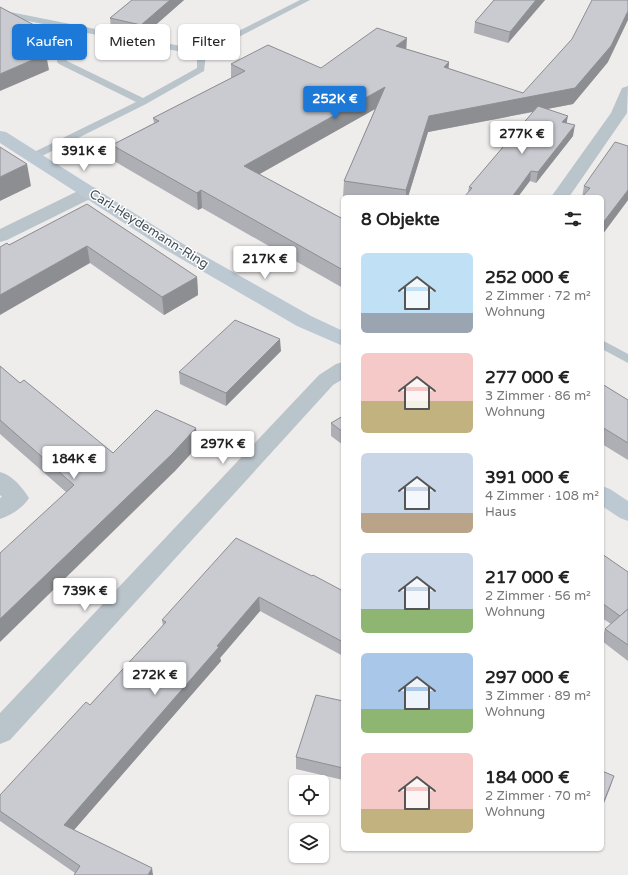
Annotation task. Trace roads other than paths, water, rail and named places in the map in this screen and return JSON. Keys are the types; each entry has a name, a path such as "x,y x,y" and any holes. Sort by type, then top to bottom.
{"main road":[{"name":"Carl-Heydemann-Ring","path":"0,136 174,246 304,322 341,338"},
{"path":"604,496 628,512"}],"street":[{"path":"561,195 619,114 628,91"},
{"path":"0,236 90,192"},
{"path":"0,732 326,380 341,370"},
{"path":"0,480 17,498 0,510"}],"lane":[{"path":"240,34 306,0"},
{"path":"10,15 53,24"},
{"path":"87,31 178,48"},
{"path":"62,60 62,62 143,102"},
{"path":"32,157 143,102 202,69 202,60"},
{"path":"604,345 628,359"}]}
